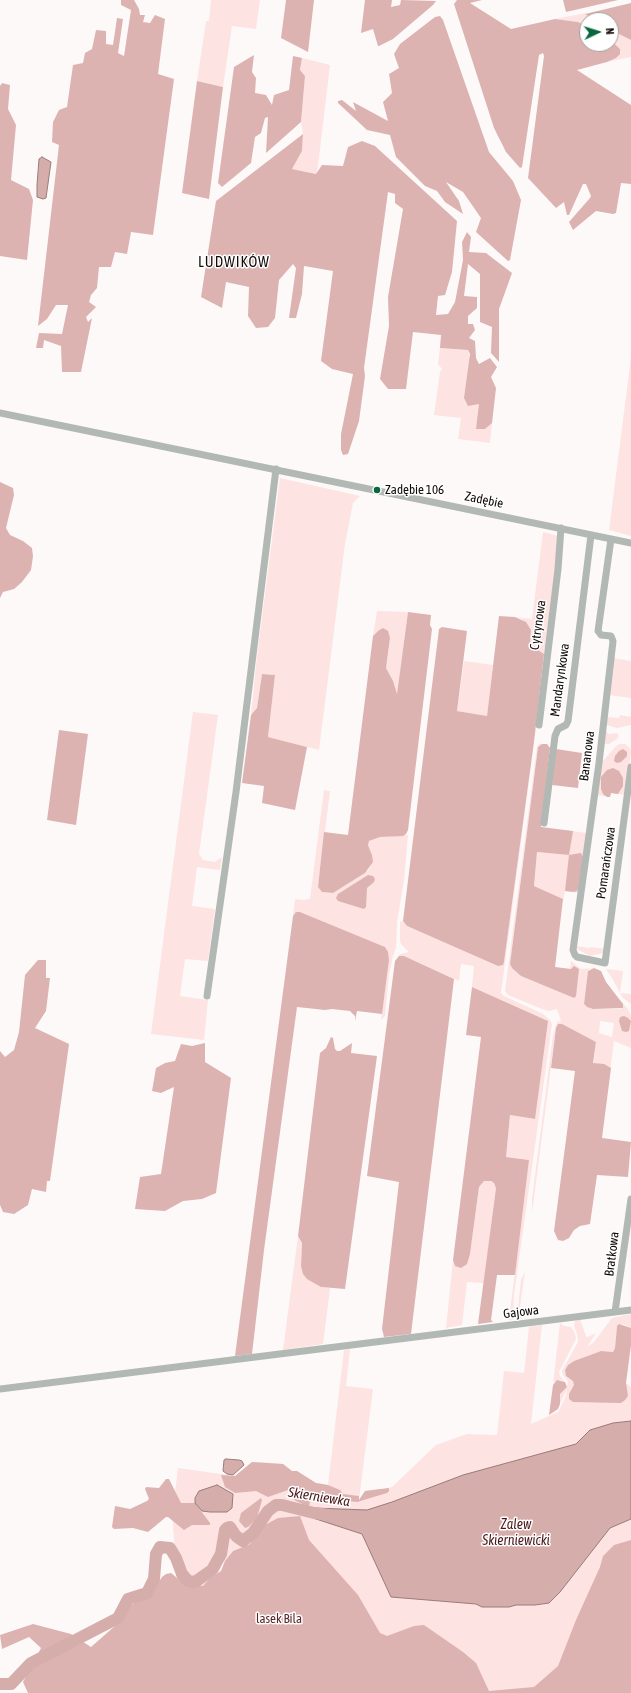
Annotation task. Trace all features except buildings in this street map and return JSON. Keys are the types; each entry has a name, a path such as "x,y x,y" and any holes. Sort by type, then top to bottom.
{"street":[{"name":"Zadębie","path":"0,413 631,543"},
{"path":"207,996 236,792 276,469"},
{"name":"Cytrynowa","path":"538,725 558,569 561,528"},
{"name":"Mandarynkowa","path":"544,823 555,736 558,729 566,725 568,721 591,535"},
{"name":"Bananowa","path":"605,963 577,957 574,950 614,641 611,636 601,635 598,631 611,539"},
{"name":"Pomarańczowa","path":"605,963 631,767"},
{"name":"Bratkowa","path":"615,1312 631,1199"},
{"name":"Gajowa","path":"0,1389 631,1310"}],"shaded area":[{"path":"211,0 260,0 256,29 232,26 223,87 197,81 206,21 209,21"},
{"path":"579,14 579,22 555,19"},
{"path":"619,34 631,40 631,57 607,62 616,58 620,49"},
{"path":"302,58 330,65 317,174 292,169 302,151 303,134 301,122 305,76 300,71"},
{"path":"440,348 468,350 485,429 492,423 490,443 458,439 461,418 434,415 440,372 442,369 438,364"},
{"path":"631,357 631,536 609,530"},
{"path":"280,478 360,496 353,503 345,544 319,750 268,737 275,675 262,674 257,708 251,715 257,656"},
{"path":"543,532 559,536 544,654 530,645 531,630 522,619 515,617 532,619"},
{"path":"377,611 408,612 397,695 386,668 390,638 378,631 373,636"},
{"path":"613,658 631,661 631,698 608,695"},
{"path":"464,661 493,665 487,716 457,711"},
{"path":"193,712 218,715 199,854 203,860 215,862 222,857 220,870 197,867 192,906 215,909 208,961 185,959 180,996 208,1000 204,1040 151,1034"},
{"path":"620,715 631,717 631,725 617,728 607,725 606,717 619,718"},
{"path":"605,730 609,734 617,733 619,736 609,744 604,744"},
{"path":"535,735 501,993 504,996 543,1014 552,1024 514,1295 513,1320 509,1320 529,1160 506,1157 510,1115 534,1119 548,1021 472,987 474,966 461,964 459,981 404,956 399,956 395,961 400,954 409,952 401,944 400,940 400,922 403,921 407,926 498,966 504,962"},
{"path":"539,744 542,744 538,747 510,964 521,976 574,998 570,969 571,961 581,969 594,968 589,969 588,971 584,1004 593,1009 621,1009 623,1004 620,1000 628,1009 631,1016 631,1048 614,1041 606,1103 589,1101 596,1042 558,1024 556,1028 532,1213 532,1199 553,1035 557,1022 561,1021 557,1009 549,1011 542,1009 508,995 505,991 537,747","holes":["600,1021 614,1023 612,1037 599,1033"]},
{"path":"625,744 631,751 626,795 611,793 610,797 596,795 602,762 616,746"},
{"path":"324,790 330,791 318,887 322,892 333,893 365,873 370,868 372,855 368,845 369,841 380,837 408,835 404,880 397,922 396,948 389,974 385,1016 381,1020 389,960 385,947 300,912 296,912 293,916 295,899 310,899"},
{"path":"572,831 587,833 579,893 565,891 563,902 563,899 534,886 537,852 569,855"},
{"path":"576,946 606,949 603,953 590,956 577,949"},
{"path":"606,969 623,971 620,993 612,978"},
{"path":"620,993 631,994 631,1004 623,998"},
{"path":"488,1180 494,1183 496,1188 484,1283 467,1282 462,1325 446,1328 453,1260 455,1266 470,1254 479,1187 484,1181"},
{"path":"298,1236 302,1243 301,1266 321,1287 330,1288 323,1344 283,1350"},
{"path":"525,1271 519,1314 523,1319 521,1319 518,1314 518,1309 521,1280"},
{"path":"631,1314 631,1328 623,1324 617,1326 615,1348 613,1352 601,1351 574,1361 568,1365 565,1370 568,1378 626,1383 631,1387 631,1540 566,1668 528,1693 483,1693 382,1647 250,1544 240,1545 246,1545 233,1551 225,1561 221,1571 223,1560 219,1573 207,1579 208,1585 204,1588 176,1581 171,1501 174,1501 178,1468 235,1476 252,1462 283,1464 292,1471 297,1471 316,1483 328,1485 344,1350 350,1349 346,1386 373,1389 359,1500 365,1491 392,1487 436,1445 467,1434 497,1435 504,1371 524,1373 529,1327 542,1325 531,1424 558,1412 566,1396 567,1389 560,1404 560,1394 567,1387 568,1381 563,1375 562,1371 578,1342 574,1326 575,1320 580,1319 586,1336 588,1337 596,1333 587,1347 594,1342 612,1318"},
{"path":"560,1323 564,1326 571,1327 575,1333 576,1339 559,1372 560,1376 565,1382 561,1380 554,1382 553,1385"}],"green space":[{"path":"121,0 134,0 139,9 140,15 145,15 143,22 150,23 155,15 165,19 158,74 174,79 153,235 131,232 127,254 115,252 111,267 99,267 97,288 91,295 89,302 96,307 86,317 88,322 92,318 81,372 62,372 61,346 44,340 43,348 36,348 39,333 62,334 68,305 56,305 47,319 38,326 59,145 52,142 53,122 59,110 67,107 73,65 83,63 85,53 92,49 96,30 106,31 106,44 113,45 117,18 123,19 118,53 124,56 131,10 121,5"},
{"path":"286,0 314,0 308,52 281,38"},
{"path":"365,0 392,0 391,7 400,5 401,0 436,1 393,39 378,46 373,29 361,33"},
{"path":"457,0 482,0 470,3 511,29 555,19 578,22 579,52 619,52 619,48 620,49 620,54 616,58 577,70 631,105 631,184 621,183 616,213 613,214 596,211 573,230 569,222 591,196 586,184 583,184 569,215 567,215 564,202 556,208 528,178 544,56 543,53 539,55 522,167 520,168 506,152 494,128 454,4"},
{"path":"563,0 618,0 566,12"},
{"path":"631,3 631,40 619,34 619,12 593,12"},
{"path":"440,16 443,20 489,152 513,181 521,200 510,260 508,261 476,232 481,218 463,192 446,182 459,201 463,214 445,202 437,191 425,186 396,157 390,135 367,130 338,103 338,101 342,100 356,111 353,102 388,121 383,102 392,93 389,74 399,68 394,54 400,44 435,17"},
{"path":"254,55 252,72 256,78 255,93 266,95 272,105 274,95 289,90 293,56 302,58 300,70 305,76 301,122 266,153 268,117 265,118 261,133 255,137 251,163 222,187 218,183 234,67"},
{"path":"197,81 223,87 209,199 182,193"},
{"path":"2,83 10,85 8,109 16,125 11,180 29,189 33,200 27,260 0,256 0,86"},
{"path":"303,134 302,151 292,169 316,174 322,165 343,166 348,147 362,141 375,146 457,221 452,272 445,295 438,296 436,315 448,314 455,302 463,260 462,242 467,232 471,237 469,252 486,253 512,273 499,309 499,362 491,353 492,327 480,322 480,274 468,264 464,296 477,297 477,308 468,316 468,324 473,324 475,330 469,338 475,341 476,358 479,364 490,358 497,367 491,377 496,388 492,423 485,429 476,429 479,404 468,406 464,398 470,354 468,350 440,348 441,335 413,332 406,389 388,389 380,379 389,326 388,297 403,209 395,203 395,194 388,192 364,368 365,376 359,421 348,454 343,455 341,450 341,434 353,374 332,369 321,361 333,271 304,266 302,294 296,318 289,318 296,268 293,264 279,280 275,318 268,327 256,328 248,316 249,287 226,282 222,308 201,297 216,201"},
{"path":"0,482 13,488 14,495 6,528 10,535 23,541 32,548 33,556 31,570 22,582 14,589 3,592 0,598"},
{"path":"408,612 431,615 430,625 432,629 408,830 403,836 380,837 369,841 368,845 373,862 365,873 333,893 322,892 318,887 324,832 348,835 373,636 383,628 388,631 390,638 386,668 393,681 397,694"},
{"path":"499,616 515,617 526,622 531,630 530,645 544,654 534,742 504,962 503,965 498,966 407,926 403,921 439,629 442,627 467,631 457,711 487,716"},
{"path":"262,674 275,675 268,737 307,747 295,810 262,803 264,786 242,783 251,715 257,708"},
{"path":"59,730 88,734 76,825 47,820"},
{"path":"542,744 547,744 550,748 541,827 573,831 569,855 537,852 534,886 563,899 555,967 571,969 574,966 579,969 576,996 574,998 521,976 512,968 510,964 538,747"},
{"path":"556,749 582,753 578,788 552,785"},
{"path":"623,749 627,752 627,756 621,762 617,763 614,761 615,756"},
{"path":"613,768 619,771 623,778 623,786 618,794 611,793 610,797 607,797 603,794 601,789 601,777 607,770"},
{"path":"581,853 583,857 579,887 577,891 574,892 565,891 569,855"},
{"path":"368,875 373,876 375,879 374,882 367,888 366,907 364,909 338,901 336,898 338,894"},
{"path":"296,912 300,912 385,947 388,952 389,960 382,1014 357,1011 355,1021 355,1016 350,1011 297,1007 264,1250 252,1354 235,1356 293,916"},
{"path":"399,956 404,956 454,979 411,1334 384,1337 382,1329 399,1182 367,1176 395,961"},
{"path":"38,960 46,960 46,978 50,978 46,1011 35,1028 69,1044 50,1181 47,1181 46,1192 32,1189 28,1205 14,1214 3,1212 0,1205 0,1051 5,1057 14,1050 19,1032 25,975"},
{"path":"594,968 601,971 606,982 623,1004 623,1008 593,1009 584,1004 588,971"},
{"path":"472,987 548,1021 535,1119 510,1115 506,1157 529,1160 515,1275 497,1275 491,1320 493,1322 478,1324 496,1188 494,1183 491,1181 484,1181 479,1187 470,1254 467,1264 461,1268 455,1266 453,1260 481,1037 466,1035"},
{"path":"624,1016 631,1021 629,1031 626,1032 622,1031 619,1021 620,1017"},
{"path":"558,1024 562,1024 596,1042 593,1063 604,1064 611,1068 602,1138 631,1142 628,1177 597,1175 590,1224 580,1226 574,1230 569,1238 563,1241 558,1240 554,1231 575,1071 551,1068 556,1028"},
{"path":"331,1037 333,1038 335,1049 337,1051 340,1051 352,1043 351,1053 377,1056 345,1289 321,1287 307,1279 303,1274 301,1266 302,1243 298,1236 320,1053 326,1048"},
{"path":"205,1043 205,1062 231,1078 216,1193 202,1199 183,1201 165,1211 135,1209 140,1177 161,1174 174,1087 161,1093 152,1091 156,1068 165,1063 175,1061 181,1044 192,1046"},
{"path":"619,1324 631,1328 631,1345 626,1383 628,1396 621,1403 573,1402 569,1399 569,1394 574,1385 573,1381 566,1376 565,1370 568,1365 574,1361 601,1351 613,1352 615,1348 617,1326"},
{"path":"557,1380 565,1382 567,1387 560,1394 560,1404 558,1409 549,1415 553,1385"},
{"path":"252,1462 283,1464 292,1471 297,1471 316,1483 328,1485 340,1490 343,1494 359,1496 359,1500 365,1491 389,1488 389,1491 387,1493 357,1502 331,1499 325,1495 317,1495 310,1501 309,1507 294,1500 288,1490 268,1497 256,1491 235,1493 225,1487 221,1475 235,1476"},
{"path":"166,1479 169,1479 181,1503 195,1503 210,1525 192,1525 184,1530 166,1517 148,1532 133,1528 114,1529 112,1527 115,1506 130,1509 147,1501 149,1499 145,1489 146,1487 159,1488"},
{"path":"261,1498 262,1500 257,1518 245,1528 239,1521 241,1513"},
{"name":"lasek Bila","path":"300,1516 309,1540 358,1595 380,1633 387,1636 414,1626 424,1625 463,1652 476,1663 489,1691 534,1687 558,1666 576,1620 600,1567 603,1556 614,1545 631,1540 631,1693 28,1693 23,1682 41,1648 29,1637 2,1649 0,1635 33,1624 71,1634 91,1647 124,1618 131,1605 152,1593 162,1577 166,1574 171,1573 182,1582 203,1586 209,1579 221,1571 225,1561 233,1551 250,1544 263,1526 278,1518"}],"water":[{"path":"42,157 51,162 46,198 43,199 37,197 39,159"},
{"name":"Zalew Skierniewicki","path":"631,1421 631,1519 610,1528 560,1592 549,1603 516,1605 509,1607 482,1607 476,1604 391,1597 362,1534 313,1518 314,1508 367,1510 463,1475 576,1444 590,1430 613,1423"},
{"path":"224,1460 242,1461 244,1465 233,1475 227,1474 223,1471"},
{"path":"217,1485 233,1494 232,1508 227,1512 202,1511 195,1503 195,1498 199,1491"}],"waterway":[{"name":"Skierniewka","path":"0,1684 11,1684 31,1663 118,1618 128,1599 147,1593 154,1579 156,1554 160,1547 170,1548 176,1558 182,1574 188,1581 195,1582 212,1570 221,1554 225,1530 227,1528 230,1527 236,1536 243,1541 253,1533 268,1511 276,1505 329,1515"}],"place":[{"name":"Zadębie 106","path":"377,490"}],"district":[{"name":"LUDWIKÓW","path":"234,262"}]}
